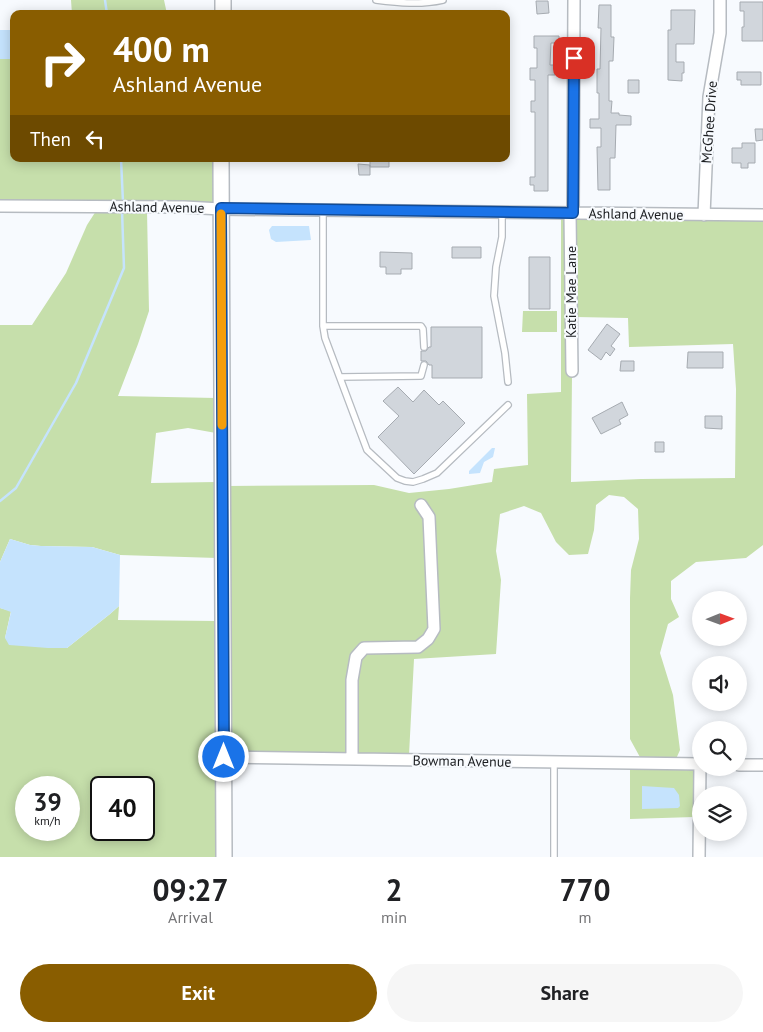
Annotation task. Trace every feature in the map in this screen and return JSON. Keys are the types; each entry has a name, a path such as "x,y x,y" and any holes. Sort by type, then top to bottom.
{"street":[{"name":"Katie Mae Lane","path":"572,371 571,213 574,0"},
{"name":"McGhee Drive","path":"704,215 708,97 720,33 720,0"},
{"path":"221,162 224,857"},
{"name":"Ashland Avenue","path":"0,206 763,216"},
{"path":"352,759 352,680 356,657 364,648 418,647 428,639 434,629 429,517 421,505"},
{"name":"Bowman Avenue","path":"224,757 692,764"},
{"path":"747,765 763,765"},
{"path":"699,857 700,776"}],"lane":[{"path":"376,0 426,4 443,0"},
{"path":"323,210 323,326 325,338 367,450 397,478 413,482 423,479 437,473 508,405"},
{"path":"502,212 502,237 496,267 494,296 505,354 508,382"},
{"path":"323,326 421,326 423,329 424,347"},
{"path":"340,377 421,376 424,365"},
{"path":"554,762 554,857"}],"green space":[{"path":"71,0 164,0 166,10 72,10"},
{"path":"0,59 10,59 10,162 216,162 216,204 0,201"},
{"path":"96,211 147,211 149,311 118,396 216,398 216,433 188,428 156,433 151,483 217,482 217,558 120,555 92,547 30,545 10,539 0,562 0,325 32,325 66,273 87,225"},
{"path":"561,217 565,217 567,375 572,375 571,482 735,478 736,389 733,344 629,347 628,318 576,317 575,217 763,220 763,545 746,558 696,562 671,581 671,599 679,617 668,624 660,653 673,695 680,750 676,759 641,759 630,739 630,598 631,570 639,539 638,509 624,497 609,495 596,505 594,530 588,554 569,555 556,542 541,513 524,506 500,514 496,551 501,580 496,654 414,659 409,755 229,752 227,486 374,485 409,493 492,482 494,469 528,465 527,394 561,392"},
{"path":"523,311 557,311 557,332 522,332"},
{"path":"119,606 118,620 217,621 218,857 0,857 0,608 11,611 5,638 67,648"},
{"path":"630,768 692,769 694,786 692,786 692,817 630,819"}],"water":[{"path":"0,30 10,30 10,59 0,59"},
{"path":"272,226 309,226 311,240 276,242 271,239 269,230"},
{"path":"492,448 495,448 493,457 484,462 480,473 469,474 469,471"},
{"path":"10,539 30,545 92,547 120,555 119,606 67,648 9,645 5,638 11,612 0,608 0,562"},
{"path":"642,786 674,788 679,795 680,806 678,808 642,809"}],"building":[{"path":"536,1 548,1 549,13 537,14"},
{"path":"740,2 763,2 763,41 742,41 744,11 740,11"},
{"path":"599,5 611,5 611,37 614,37 613,61 609,61 609,101 612,101 611,113 631,116 631,125 616,125 615,158 610,158 610,190 598,190 597,147 601,147 601,128 590,128 590,119 599,119 597,69 600,69 601,28 598,28"},
{"path":"671,10 695,10 694,44 676,44 676,62 684,62 682,81 668,80 668,30 671,30"},
{"path":"534,36 559,36 559,43 551,43 550,65 554,65 555,75 548,75 548,191 534,191 534,185 530,185 530,177 535,177 535,112 531,112 531,101 535,101 535,80 530,80 530,68 537,68 537,48 534,48"},
{"path":"737,72 761,72 761,85 741,85 741,80 737,80"},
{"path":"628,80 639,80 639,93 628,93"},
{"path":"755,129 763,129 763,140 756,141"},
{"path":"742,143 755,143 755,163 748,163 748,168 741,168 741,163 732,163 732,148 742,148"},
{"path":"370,162 389,162 389,167 370,167"},
{"path":"358,164 370,165 370,175 359,175"},
{"path":"452,247 481,247 481,258 452,258"},
{"path":"380,252 412,253 412,269 401,269 401,274 386,274 386,267 380,267"},
{"path":"529,257 550,257 550,309 529,309"},
{"path":"607,324 620,334 611,346 615,349 610,356 606,352 601,360 588,350"},
{"path":"431,327 482,327 482,378 432,378 432,365 429,365 426,361 421,361 421,351 426,351 431,347"},
{"path":"688,352 723,352 723,368 687,368"},
{"path":"621,361 634,361 634,371 620,371"},
{"path":"398,387 413,402 424,390 439,405 443,401 465,423 414,474 378,437 399,416 383,401"},
{"path":"622,402 628,415 619,420 621,424 601,434 592,418"},
{"path":"705,416 722,416 722,429 705,428"},
{"path":"655,442 664,442 664,452 655,452"}],"waterway":[{"path":"105,0 106,10"},
{"path":"121,162 123,202"},
{"path":"0,501 16,488 76,383 124,268 122,210"}],"slow traffic":[{"path":"221,214 222,425"}],"route":[{"path":"224,757 221,208 573,213 574,58"}]}
